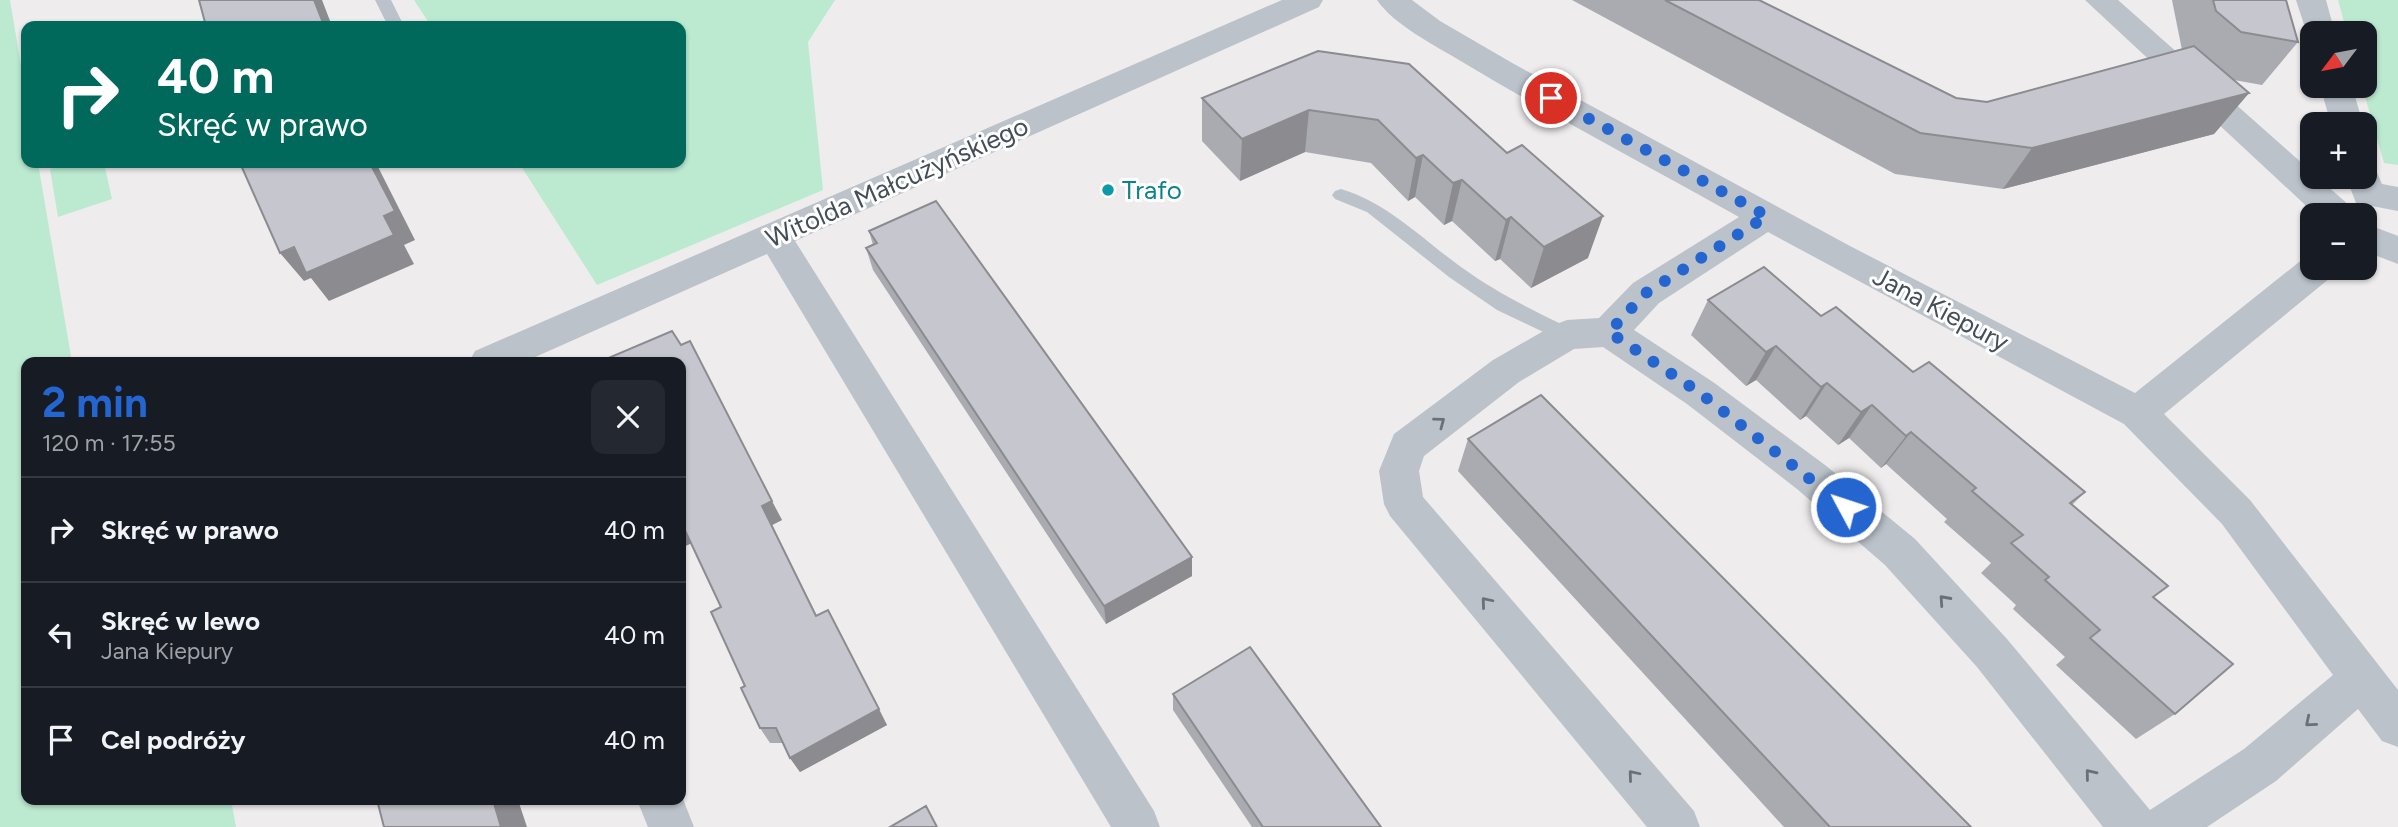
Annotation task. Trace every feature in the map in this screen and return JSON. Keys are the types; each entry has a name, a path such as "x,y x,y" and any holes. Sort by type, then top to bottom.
{"street":[{"name":"Witolda Małcużyńskiego","path":"499,357 774,236 1264,8 1308,0"},
{"name":"Jana Kiepury","path":"1392,0 1429,28 1503,72 2138,413 2236,512 2398,726"},
{"path":"2100,0 2325,203"},
{"path":"2311,0 2317,21"},
{"path":"1609,332 1646,293 1767,216"},
{"path":"774,236 1137,827"},
{"path":"2377,242 2398,251"},
{"path":"2138,413 2302,280"},
{"path":"1677,827 1404,504 1399,471 1409,446 1506,371 1567,335 1609,332 1700,393 1811,477 1900,552 1992,653 2133,827"},
{"path":"2166,827 2260,765 2362,678"},
{"path":"662,805 671,827"}],"lane":[{"path":"383,0 394,21"},
{"path":"1341,195 1373,208 1455,272 1503,305 1567,335"}],"green space":[{"path":"0,0 10,0 21,66 21,168 39,168 71,357 21,357 21,805 232,805 236,827 0,827"},
{"path":"414,0 835,0 808,42 823,190 597,285 522,168 686,168 686,21 428,21"},
{"path":"2338,0 2398,0 2398,165 2384,163 2377,138 2377,112 2369,112 2365,98 2377,98 2377,21 2344,21"},
{"path":"105,168 112,199 58,217 50,169"}],"building":[{"path":"199,0 314,0 322,21 205,21"},
{"path":"1665,0 1759,0 1956,98 1987,102 2194,46 2249,93 2032,148 1920,133"},
{"path":"2213,0 2286,0 2298,42 2241,32 2216,11"},
{"path":"1318,51 1409,64 1507,153 1522,145 1603,216 1544,247 1511,217 1506,220 1462,180 1453,183 1423,155 1416,158 1378,120 1309,110 1242,139 1202,98"},
{"path":"242,168 373,168 395,211 384,216 394,235 306,273 294,247 280,253"},
{"path":"936,201 1192,557 1104,606 866,248 877,243 869,231"},
{"path":"1764,267 1821,316 1836,307 1913,372 1929,362 2085,492 2070,503 2168,586 2153,597 2233,664 2175,714 2090,638 2100,630 2045,580 2049,577 2011,543 2023,535 1972,491 1976,488 1911,432 1906,436 1872,405 1861,412 1827,383 1821,387 1776,346 1766,352 1708,300"},
{"path":"672,331 681,345 690,341 772,501 762,506 816,616 828,610 879,709 790,758 776,728 760,728 741,688 745,686 711,612 721,607 686,533 686,357 611,357"},
{"path":"1541,395 1971,827 1830,827 1468,439"},
{"path":"1250,647 1381,827 1263,827 1173,694"},
{"path":"378,805 494,805 501,827 384,827"},
{"path":"926,806 937,827 890,827"}],"place":[{"name":"Trafo","path":"1108,190"}],"route":[{"path":"1551,98 1767,216 1646,293 1609,332 1700,393 1811,477 1846,507"}]}
